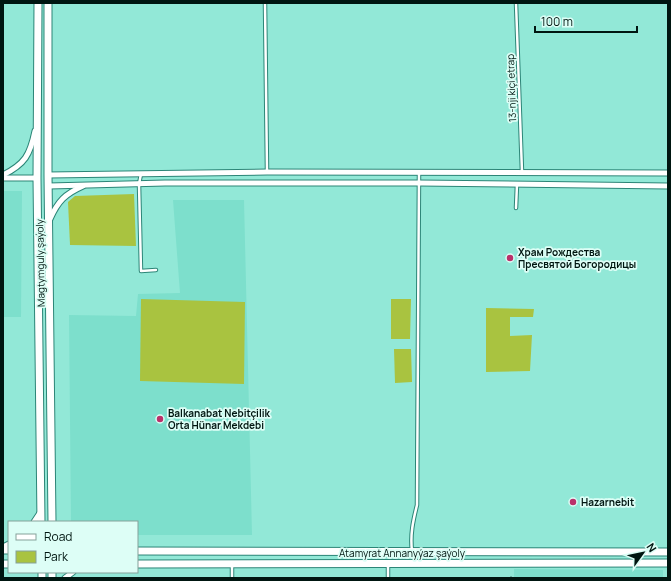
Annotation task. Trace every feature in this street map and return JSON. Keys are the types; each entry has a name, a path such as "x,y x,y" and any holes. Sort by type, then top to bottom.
{"street":[{"name":"Magtymguly şaýoly","path":"38,3 37,178 41,521"},
{"name":"Magtymguly şaýoly","path":"48,3 48,175 53,520"},
{"path":"3,177 27,157 32,146 37,123"},
{"path":"48,175 267,172 668,173"},
{"path":"3,177 37,178"},
{"path":"49,186 139,184 419,183 668,186"},
{"path":"49,219 59,201 66,195 85,185"},
{"path":"35,521 41,512"},
{"name":"Atamyrat Annanyýaz şaýoly","path":"138,551 668,552"},
{"name":"Atamyrat Annanyýaz şaýoly","path":"138,564 668,563"}],"lane":[{"path":"265,3 267,172"},
{"name":"13-nji kiçi etrap","path":"516,3 522,172"},
{"path":"412,552 412,525 417,505 418,172"},
{"path":"141,173 139,184 141,271 156,270"},
{"path":"516,208 517,184"},
{"path":"388,563 388,578"},
{"path":"232,565 232,578"}],"shaded area":[{"path":"3,191 22,191 21,317 3,317"},
{"name":"Balkanabat Nebitçilik Orta Hünar Mekdebi","path":"173,200 244,200 252,535 138,535 138,521 71,521 69,315 136,316 138,294 180,293"},
{"path":"514,569 663,570 663,578 514,578"}],"green space":[{"path":"134,194 136,246 70,245 68,202 75,196"},
{"path":"141,299 245,302 244,384 140,381"},
{"path":"391,299 411,299 410,339 391,339"},
{"path":"486,308 534,309 533,317 510,317 510,336 532,335 530,371 486,372"},
{"path":"394,349 411,349 412,382 395,383"}],"place":[{"name":"Храм Рождества Пресвятой Богородицы","path":"510,258"},
{"name":"Balkanabat Nebitçilik Orta Hünar Mekdebi","path":"160,419"},
{"name":"Hazarnebit","path":"573,502"}]}
